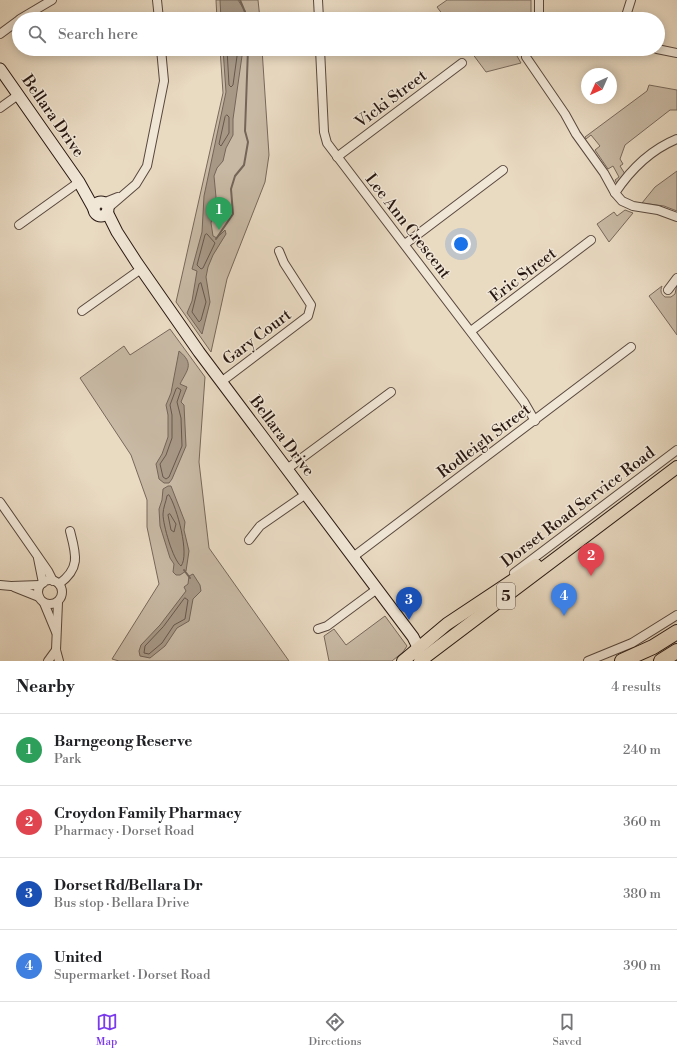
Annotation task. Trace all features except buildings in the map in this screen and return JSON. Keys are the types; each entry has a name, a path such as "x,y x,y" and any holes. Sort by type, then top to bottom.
{"highway":[{"path":"622,661 653,647 677,632"},
{"path":"661,661 677,651"}],"main road":[{"name":"Bellara Drive","path":"0,69 79,182 102,209 141,269 199,352 377,589 418,647 421,661"},
{"name":"5","path":"421,661 446,640 677,467"},
{"name":"5","path":"403,661 439,630 498,589 590,532"},
{"path":"439,630 446,640"}],"street":[{"path":"33,12 52,0"},
{"path":"157,0 158,12"},
{"path":"318,0 319,12"},
{"path":"539,0 539,12"},
{"path":"627,12 631,0"},
{"path":"0,34 12,26"},
{"path":"665,51 677,53"},
{"path":"102,209 124,194 140,180 149,160 164,81 162,56"},
{"name":"Lee Ann Crescent","path":"320,56 324,132 328,143 537,419"},
{"path":"526,56 565,114 576,134 604,173 615,193 632,206 658,210 677,217"},
{"name":"Vicki Street","path":"338,157 462,63"},
{"path":"0,108 18,95"},
{"path":"615,193 639,163 658,148 677,139"},
{"path":"405,244 503,170"},
{"path":"19,225 79,182"},
{"name":"Eric Street","path":"471,331 591,240"},
{"name":"Gary Court","path":"221,382 308,316 311,305 284,263 279,251"},
{"path":"82,311 141,269"},
{"path":"668,290 677,278"},
{"name":"Rodleigh Street","path":"353,557 631,347"},
{"path":"287,469 391,392"},
{"name":"Dorset Road Service Road","path":"498,589 504,581 677,450"},
{"path":"249,540 260,526 306,494"},
{"path":"0,502 56,582 62,595 58,602 56,650 59,661"},
{"path":"0,585 11,586 41,584 56,582 68,577 73,570 76,556 70,531"},
{"path":"37,554 41,584 38,591 57,634"},
{"path":"11,586 51,604 58,602"},
{"path":"318,629 327,626 377,589"},
{"path":"588,661 625,646 677,615"},
{"path":"48,661 56,650"}],"shaded area":[{"path":"216,0 258,0 259,12 217,12"},
{"path":"447,0 531,0 531,12 441,12 437,7"},
{"path":"220,56 262,56 269,155 265,182 227,279 211,352 176,302 223,93"},
{"path":"474,56 517,56 521,63 486,72"},
{"path":"649,85 677,90 677,110 670,110 625,145 620,159 623,164 620,166 625,174 617,184 615,180 619,177 613,166 608,169 595,150 600,146 591,135 586,139 585,137 647,91"},
{"path":"677,171 677,211 664,206 642,203 655,187"},
{"path":"625,210 633,213 609,242 597,224 614,212 617,216"},
{"path":"677,284 677,335 649,296 662,286 661,291 663,295 665,297 671,297 675,294"},
{"path":"170,329 205,377 199,462 209,548 289,661 119,661 112,659 159,584 147,527 147,500 131,455 80,378 124,346 130,355"},
{"path":"385,616 407,646 403,652 392,661 329,661 324,636 334,629 346,645"}],"water":[{"path":"220,0 238,0 246,12 221,12"},
{"path":"223,56 242,56 233,119 233,135 226,148 223,161 217,168 214,176 216,197 211,223 213,236 217,238 225,230 226,234 213,255 208,267 206,277 210,302 202,334 187,313 192,301 197,271 192,269 202,232 204,196 226,92"},
{"path":"179,351 188,363 187,371 180,384 187,387 181,402 184,405 186,446 172,479 169,483 164,483 159,479 156,464 162,454 168,437 168,415 166,405 171,393"},
{"path":"171,486 185,522 184,530 189,551 186,571 180,575 176,575 173,572 174,564 170,558 160,526 159,509 163,489"},
{"path":"193,574 200,585 201,591 193,599 189,621 177,628 165,646 150,658 140,656 139,651 141,645 160,625 186,591 184,587 188,584 189,576"}],"waterway":[{"path":"240,0 245,12"},
{"path":"216,239 233,214 231,189 235,176 244,165 248,142 245,131 248,56"},
{"path":"184,570 190,578"}],"place":[{"name":"Barngeong Reserve","path":"219,230"},
{"name":"Croydon Family Pharmacy","path":"591,576"},
{"name":"United","path":"564,616"},
{"name":"Dorset Rd/Bellara Dr","path":"409,620"}]}
